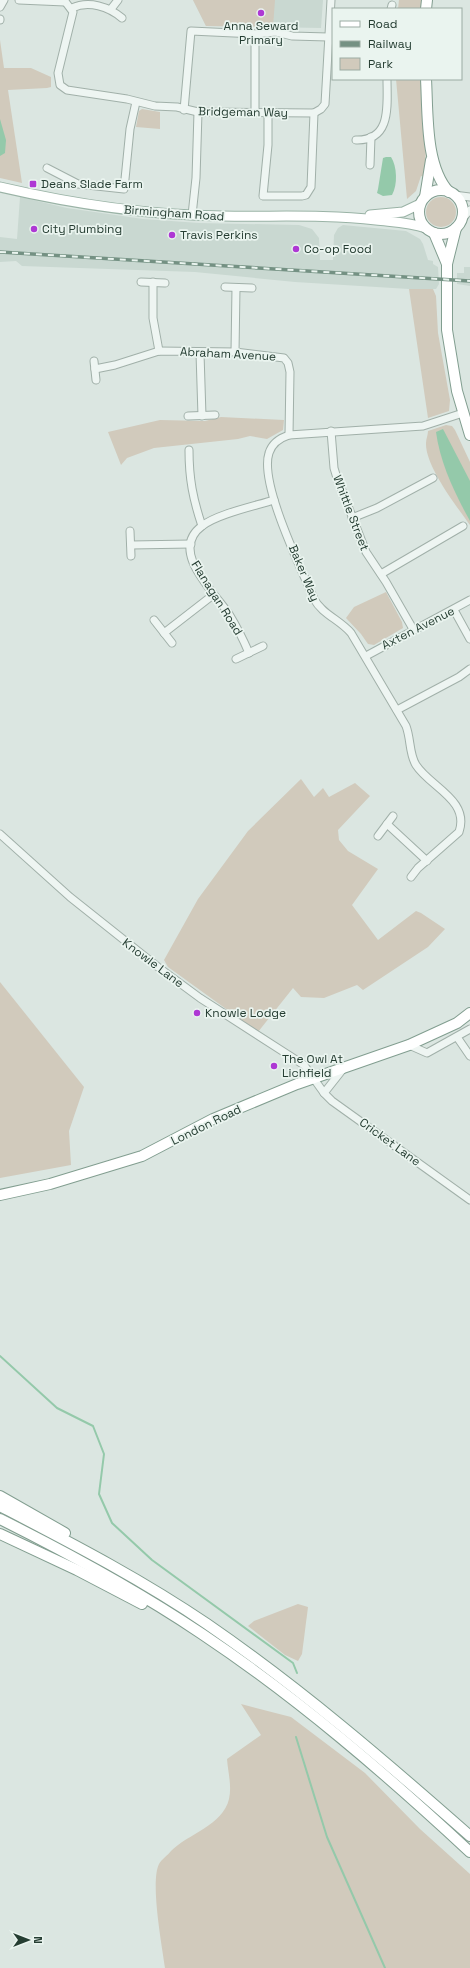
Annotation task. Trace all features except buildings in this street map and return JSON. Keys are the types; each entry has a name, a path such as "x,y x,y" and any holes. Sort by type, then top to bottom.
{"highway":[{"path":"426,80 432,154 439,178 460,201 463,210 462,219 456,228 447,264 446,291 448,343 456,387 470,435"},
{"path":"432,154 419,214 422,223 430,231 447,264"},
{"path":"423,201 436,191 452,193"},
{"path":"430,231 446,234 456,228"},
{"name":"London Road","path":"0,1195 50,1184 142,1156 214,1119 279,1091 409,1045 457,1023 470,1013"},
{"path":"0,1496 64,1532 104,1561"},
{"path":"0,1506 141,1582 206,1624 272,1671 382,1757 470,1836"},
{"path":"0,1519 73,1556 138,1593 202,1634 323,1724 429,1814 470,1852"},
{"path":"0,1534 134,1599 271,1684"}],"main road":[{"name":"Birmingham Road","path":"0,187 40,197 84,205 192,215 351,217 405,222 430,231"},
{"name":"Birmingham Road","path":"351,217 403,212 423,201"}],"street":[{"path":"0,7 4,0"},
{"path":"19,0 64,1 73,10 78,5 89,4 111,9 122,18"},
{"path":"111,9 118,0"},
{"path":"268,112 268,145 263,196 302,196 311,188 314,113 321,109 325,104 331,0"},
{"name":"Bridgeman Way","path":"73,10 58,73 60,85 71,91 127,99 155,106 198,112 314,113"},
{"path":"184,110 191,31 255,34 276,32 292,36 329,38"},
{"path":"255,34 255,112"},
{"path":"356,140 364,140 371,137 384,127 386,123 387,80"},
{"path":"47,168 78,184 124,189 130,129 136,102"},
{"path":"192,215 196,178 198,112"},
{"path":"370,165 371,137"},
{"path":"452,193 470,197"},
{"path":"462,219 470,210"},
{"path":"141,282 166,283"},
{"path":"153,282 153,318 159,351"},
{"path":"225,288 252,288"},
{"path":"235,352 236,288"},
{"name":"Abraham Avenue","path":"95,370 159,351 200,353 235,352 278,356 284,358 288,363 290,372 289,435"},
{"path":"200,353 202,416"},
{"path":"94,360 96,380"},
{"path":"289,435 423,426 463,413"},
{"path":"188,416 215,415"},
{"name":"Whittle Street","path":"331,431 334,468 366,552 381,574 413,630"},
{"name":"Baker Way","path":"289,435 279,440 269,453 267,466 274,500 314,599 321,608 336,618 348,629 366,656 410,735 412,756 415,764 420,772 455,804 460,811 462,824"},
{"path":"189,450 190,487 202,526 220,517 274,500"},
{"path":"352,518 377,508 433,478"},
{"name":"Flanagan Road","path":"202,526 195,534 191,544 190,553 194,567 231,618 249,653"},
{"path":"381,574 463,526"},
{"path":"130,531 131,556"},
{"path":"131,545 191,544"},
{"path":"164,633 213,595"},
{"name":"Axten Avenue","path":"366,656 413,630 454,610 470,600"},
{"path":"454,610 470,639"},
{"path":"154,620 172,643"},
{"path":"236,659 263,646"},
{"path":"397,710 459,677 470,669"},
{"path":"378,836 393,816"},
{"path":"387,824 427,861"},
{"path":"411,877 459,832 462,824 470,825"},
{"name":"Knowle Lane","path":"0,834 114,934 200,998 304,1065 315,1078"},
{"path":"409,1045 427,1053 470,1029"},
{"path":"457,1037 470,1056"},
{"path":"324,1093 343,1069"},
{"name":"Cricket Lane","path":"315,1078 324,1093 470,1200"}],"shaded area":[{"name":"Anna Seward Primary","path":"193,0 323,0 321,28 206,26"},
{"path":"0,119 6,140 5,153 0,156"},
{"path":"391,157 395,165 396,181 392,195 383,196 377,193 383,158"},
{"path":"20,197 67,208 143,219 199,223 299,225 312,229 319,238 320,260 333,260 334,235 338,228 343,225 406,231 420,239 428,260 433,261 433,264 438,267 439,284 436,289 409,289 295,282 195,272 22,266 16,261 0,262 0,237 17,239"},
{"path":"464,267 470,267 470,286 457,284 457,273 464,273"},
{"path":"443,429 470,481 470,521 454,489 441,455 436,432"}],"green space":[{"path":"193,0 275,0 273,27 206,26"},
{"path":"399,0 422,0 421,8 398,8"},
{"path":"0,40 4,68 31,68 51,77 51,87 8,90 22,183 0,178"},
{"path":"396,80 422,80 426,150 424,177 421,176 416,191 407,199"},
{"path":"142,109 160,112 160,129 136,127 139,111"},
{"path":"441,197 451,202 456,212 451,222 441,227 431,222 426,212 431,202"},
{"path":"409,289 433,289 436,296 438,333 450,400 449,411 428,418"},
{"path":"221,417 284,420 283,430 267,439 250,436 238,439 154,448 127,458 121,465 108,432 160,420 205,421"},
{"path":"446,425 452,426 455,430 470,462 470,525 443,486 436,474 427,452 426,443 428,431"},
{"path":"386,592 402,622 403,628 374,645 368,644 346,618 354,607"},
{"path":"301,779 314,797 323,788 329,797 355,783 370,796 338,830 339,840 348,851 378,869 352,905 378,940 416,911 445,929 428,947 363,990 357,985 324,998 301,997 293,988 258,1032 168,967 164,960 198,899 248,831"},
{"path":"0,982 84,1087 69,1131 71,1165 0,1178"},
{"path":"298,1604 308,1607 302,1654 298,1661 285,1655 248,1626 254,1621"},
{"path":"241,1704 291,1717 365,1773 420,1829 470,1874 470,1968 165,1968 156,1899 157,1873 159,1864 178,1845 220,1816 225,1808 229,1799 230,1789 227,1759 261,1735"}],"waterway":[{"path":"0,1356 57,1408 93,1426 104,1454 99,1494 112,1523 152,1560 293,1663 297,1673"},
{"path":"296,1737 327,1837 385,1968"}],"railway":[{"path":"0,252 470,281"}],"place":[{"name":"Anna Seward Primary","path":"261,13"},
{"name":"Deans Slade Farm","path":"33,184"},
{"name":"City Plumbing","path":"34,229"},
{"name":"Travis Perkins","path":"172,235"},
{"name":"Co-op Food","path":"296,249"},
{"name":"Knowle Lodge","path":"197,1013"},
{"name":"The Owl At Lichfield","path":"274,1066"}]}
